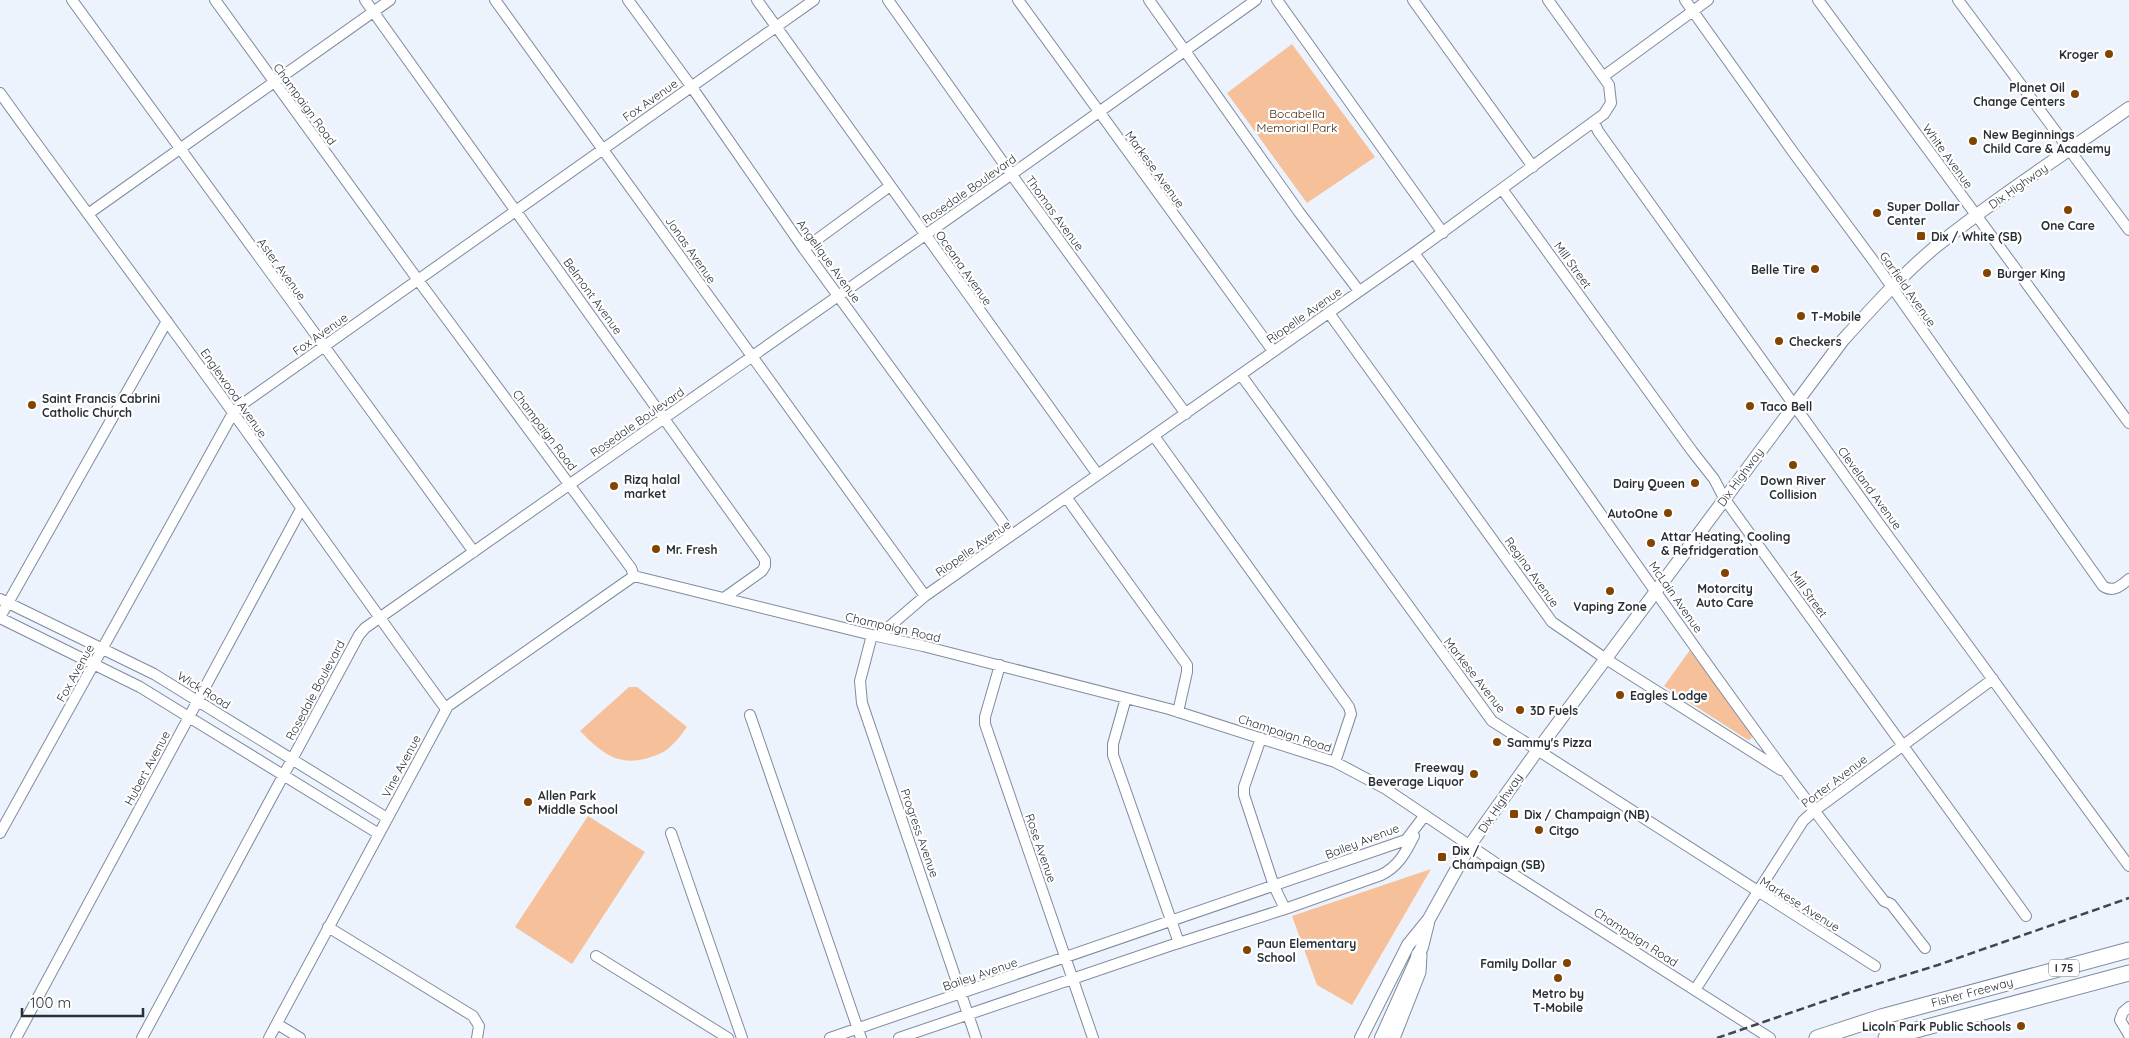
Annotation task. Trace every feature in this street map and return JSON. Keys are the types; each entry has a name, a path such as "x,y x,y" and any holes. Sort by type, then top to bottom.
{"highway":[{"name":"Fisher Freeway","path":"1817,1038 1881,1017 2129,950"},
{"path":"1392,1038 1418,972 1419,955"},
{"name":"Fisher Freeway","path":"1886,1038 2129,973"},
{"path":"2091,984 2129,980"}],"main road":[{"name":"Dix Highway","path":"1381,1038 1419,955 1430,919 1470,845 1537,751 1843,340 1891,288 1933,249 2129,108"},
{"name":"Dix Highway","path":"1361,1038 1408,945 1430,919"}],"street":[{"name":"Aster Avenue","path":"72,0 474,552"},
{"name":"Champaign Road","path":"215,0 418,280 631,568 634,576 1126,698 1178,712 1335,762 1386,790 1494,862 1768,1037"},
{"name":"Belmont Avenue","path":"365,0 764,560 765,566 762,571 724,598"},
{"path":"88,214 390,0"},
{"name":"Jonas Avenue","path":"495,0 925,596"},
{"name":"Angelique Avenue","path":"628,0 691,86 804,249 1012,535"},
{"name":"Oceana Avenue","path":"757,0 1098,476"},
{"name":"Fox Avenue","path":"0,833 233,413 241,405 814,0"},
{"name":"Thomas Avenue","path":"888,0 1186,414"},
{"name":"Markese Avenue","path":"1018,0 1273,351"},
{"path":"1149,0 1299,212 1359,291"},
{"name":"Rosedale Boulevard","path":"142,1038 359,635 381,617 1012,174 1256,0"},
{"path":"1277,0 1443,233"},
{"path":"1413,0 1533,167"},
{"path":"1548,0 1604,76 1708,0"},
{"name":"Garfield Avenue","path":"1685,0 2103,586 2112,589 2117,588 2129,580"},
{"name":"White Avenue","path":"1818,0 2129,423"},
{"path":"1958,0 2071,149 2129,230"},
{"name":"Riopelle Avenue","path":"878,636 925,596 1414,254 1594,122 1604,114 1611,103 1611,91 1604,76"},
{"name":"Englewood Avenue","path":"0,93 167,321 446,709"},
{"name":"Cleveland Avenue","path":"1594,122 1794,404 2129,866"},
{"path":"804,249 890,186"},
{"name":"Mill Street","path":"1502,189 1714,479 1724,498 2026,916"},
{"name":"McLain Avenue","path":"1414,254 1784,772 1850,859 1884,901 1891,904 1925,948"},
{"name":"Regina Avenue","path":"1329,313 1552,622 1606,659 1784,772"},
{"path":"167,321 4,601 0,618 140,687 379,834"},
{"name":"Markese Avenue","path":"1241,375 1492,720 1537,751 1875,966"},
{"path":"1154,436 1349,707 1351,714 1335,762"},
{"path":"1066,497 1186,664 1188,672 1178,712"},
{"name":"Hubert Avenue","path":"16,1038 301,509"},
{"name":"Vine Avenue","path":"269,1038 446,709 454,701 634,576"},
{"name":"Wick Road","path":"4,601 154,674 387,818"},
{"name":"Progress Avenue","path":"878,636 860,681 862,704 976,1038"},
{"name":"Rose Avenue","path":"1000,666 985,717 985,724 1093,1038"},
{"name":"Porter Avenue","path":"1694,990 1803,821 1993,679"},
{"path":"1126,698 1113,744 1113,755 1179,942"},
{"path":"750,715 859,1033"},
{"path":"1261,738 1244,787 1244,795 1274,886 1285,909"},
{"name":"Bailey Avenue","path":"830,1038 859,1033 961,993 1406,840 1425,815"},
{"name":"Bailey Avenue","path":"899,1038 1179,942 1285,909 1389,871 1400,861 1408,849 1425,815"},
{"path":"671,833 742,1038"},
{"path":"328,927 473,1016 479,1026 477,1038"},
{"path":"596,956 728,1038"},
{"path":"2129,1007 2123,1012 2120,1020 2129,1036"},
{"path":"277,1024 300,1038"}],"green space":[{"name":"Bocabella Memorial Park","path":"1292,44 1375,157 1307,203 1227,93"},
{"path":"1690,650 1752,735 1751,739 1748,740 1664,686"},
{"path":"629,687 637,687 687,727 667,750 648,758 627,761 610,756 580,731"},
{"path":"588,816 645,852 572,964 515,927"},
{"path":"1431,869 1352,1005 1317,985 1292,916"}],"railway":[{"path":"1717,1038 1848,993 1938,965 2129,898"}],"place":[{"name":"Kroger","path":"2109,54"},
{"name":"Planet Oil Change Centers","path":"2075,94"},
{"name":"New Beginnings Child Care & Academy","path":"1973,141"},
{"name":"One Care","path":"2068,210"},
{"name":"Super Dollar Center","path":"1877,213"},
{"name":"Dix / White (SB)","path":"1921,236"},
{"name":"Belle Tire","path":"1815,269"},
{"name":"Burger King","path":"1987,273"},
{"name":"T-Mobile","path":"1801,316"},
{"name":"Checkers","path":"1779,341"},
{"name":"Saint Francis Cabrini Catholic Church","path":"32,405"},
{"name":"Taco Bell","path":"1750,406"},
{"name":"Down River Collision","path":"1793,465"},
{"name":"Dairy Queen","path":"1695,483"},
{"name":"Rizq halal market","path":"614,486"},
{"name":"AutoOne","path":"1668,513"},
{"name":"Attar Heating, Cooling & Refridgeration","path":"1651,543"},
{"name":"Mr. Fresh","path":"656,549"},
{"name":"Motorcity Auto Care","path":"1725,573"},
{"name":"Vaping Zone","path":"1610,591"},
{"name":"Eagles Lodge","path":"1620,695"},
{"name":"3D Fuels","path":"1520,710"},
{"name":"Sammy's Pizza","path":"1497,742"},
{"name":"Freeway Beverage Liquor","path":"1474,774"},
{"name":"Allen Park Middle School","path":"528,802"},
{"name":"Dix / Champaign (NB)","path":"1514,814"},
{"name":"Citgo","path":"1539,830"},
{"name":"Dix / Champaign (SB)","path":"1442,857"},
{"name":"Paun Elementary School","path":"1247,950"},
{"name":"Family Dollar","path":"1567,963"},
{"name":"Metro by T-Mobile","path":"1558,978"},
{"name":"Licoln Park Public Schools","path":"2021,1026"}]}
